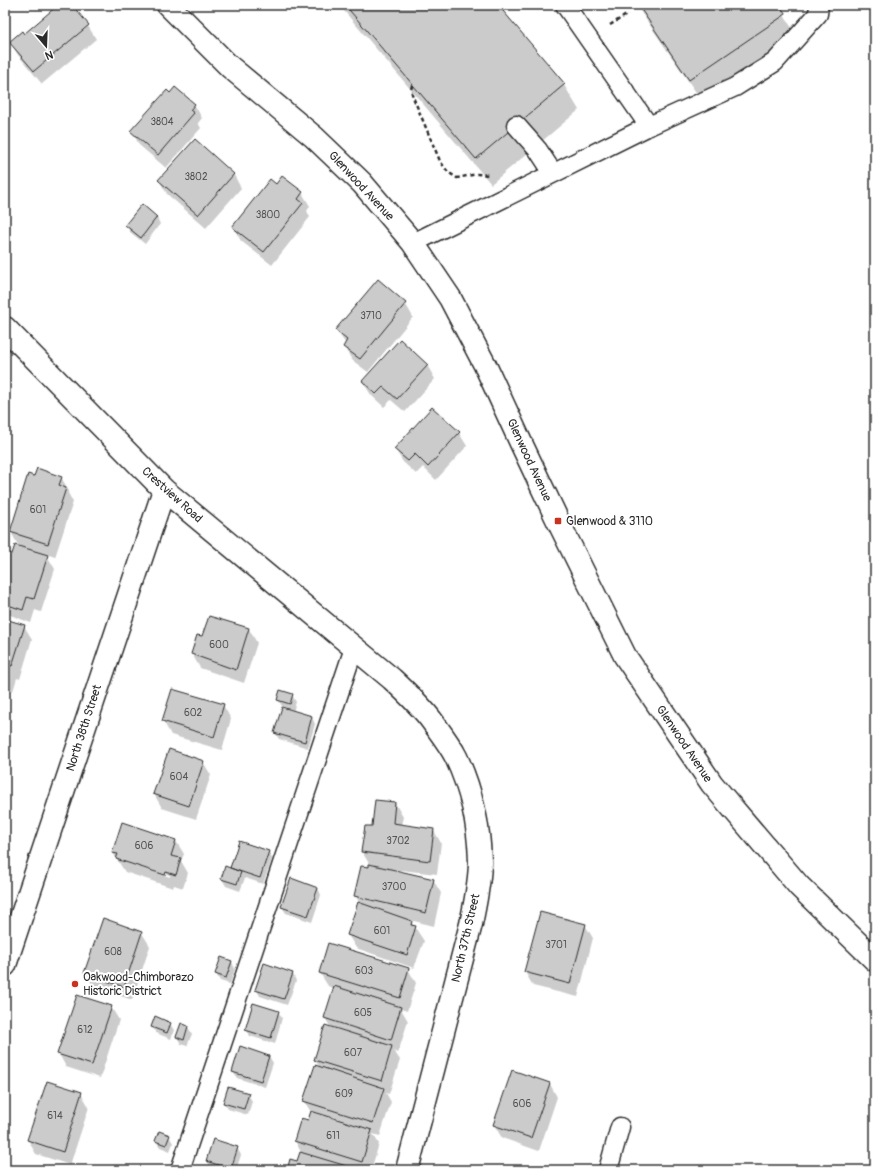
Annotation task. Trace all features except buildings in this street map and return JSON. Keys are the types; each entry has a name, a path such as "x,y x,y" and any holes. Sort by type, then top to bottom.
{"street":[{"name":"Glenwood Avenue","path":"168,5 230,67 314,136 362,183 413,243 450,298 485,365 544,493 625,656 712,784 800,886 875,960"},
{"name":"Crestview Road","path":"5,328 164,490 354,648"},
{"name":"North 38th Street","path":"5,965 164,490"},
{"name":"North 37th Street","path":"354,648 392,679 432,720 455,756 469,790 477,827 480,861 477,893 471,924 407,1170"}],"lane":[{"path":"565,5 649,126"},
{"path":"413,243 649,126 735,87 775,62 818,14 819,5"},
{"path":"516,125 538,150 553,173"},
{"path":"180,1170 354,648"},
{"path":"608,1170 620,1127"}],"path":[{"path":"608,27 628,14"},
{"path":"412,85 411,90 413,97 440,161 448,172 457,178 478,174 492,176"}],"place":[{"name":"Glenwood & 3110","path":"558,521"},
{"name":"Oakwood-Chimborazo Historic District","path":"75,984"}]}
